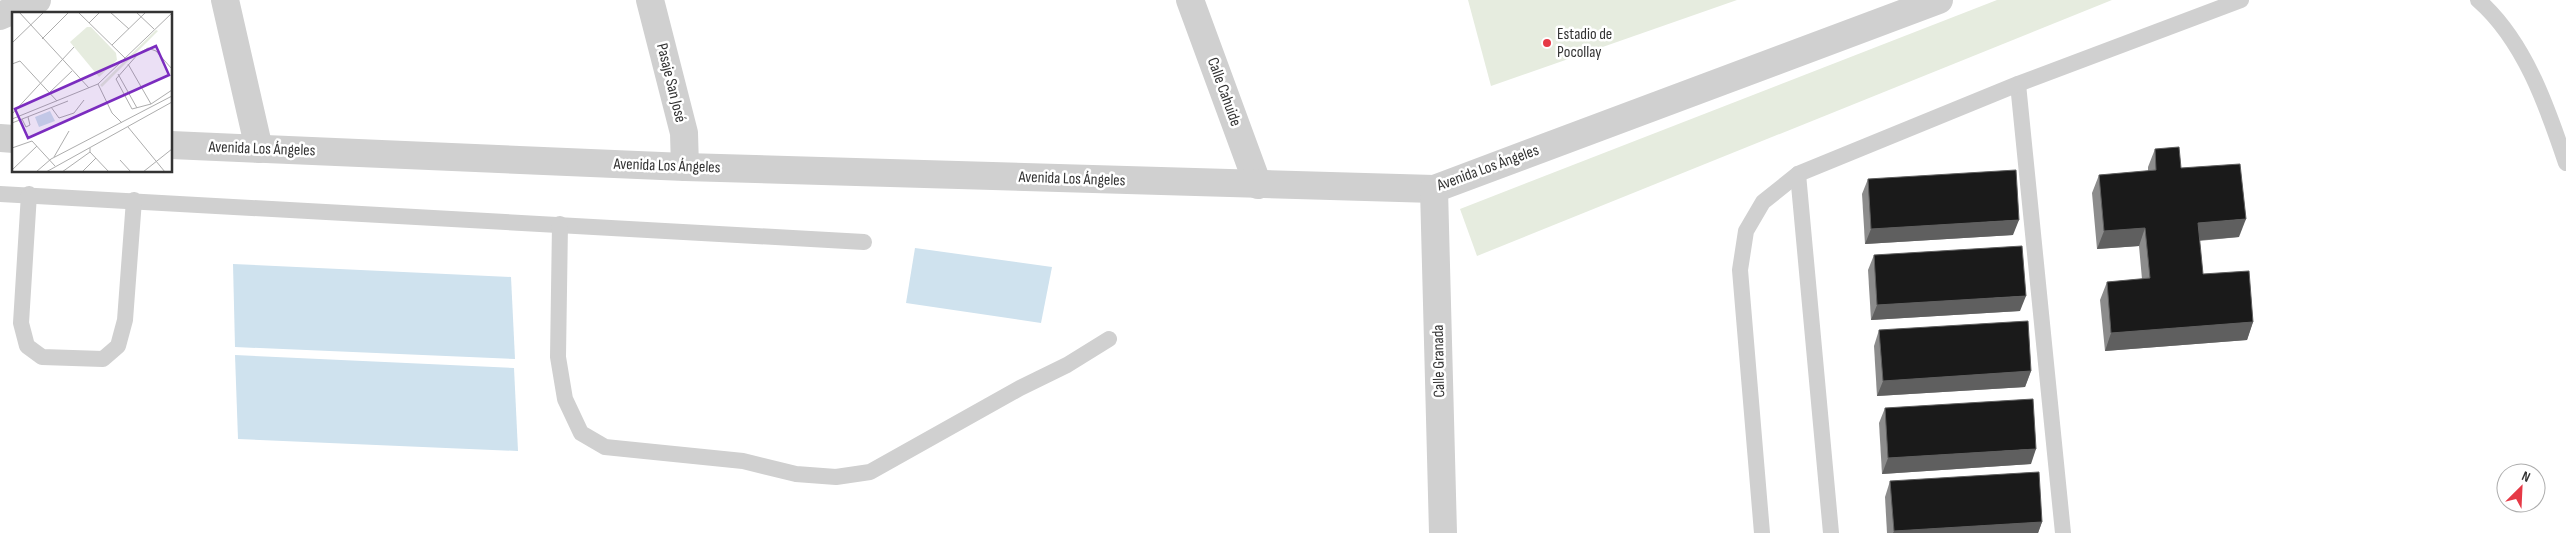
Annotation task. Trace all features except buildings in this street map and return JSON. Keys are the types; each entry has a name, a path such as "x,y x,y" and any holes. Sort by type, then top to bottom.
{"street":[{"path":"0,16 37,0"},
{"path":"225,0 259,149"},
{"name":"Pasaje San José","path":"650,0 684,132 685,167"},
{"name":"Calle Cahuide","path":"1190,0 1258,185"},
{"name":"Avenida Los Ángeles","path":"172,145 685,167 1434,189 1938,0"},
{"name":"Calle Granada","path":"1434,189 1443,533"}],"lane":[{"path":"1762,533 1740,270 1746,231 1763,202 1798,174 2018,84 2241,0"},
{"path":"2478,0 2494,14 2533,78 2553,123 2566,163"},
{"path":"2018,84 2063,533"},
{"path":"1798,174 1830,533"},
{"path":"0,194 29,194 864,242"},
{"path":"29,194 21,323 27,346 42,357 103,359 118,346 125,320 134,200"},
{"path":"560,224 558,357 565,399 581,433 605,447 743,461 796,474 836,477 870,472 1020,388 1067,365 1109,339"}],"shaded area":[{"name":"Estadio de Pocollay","path":"1468,0 1737,0 1491,86"},
{"path":"1997,0 2112,0 1477,256 1460,209"}],"water":[{"path":"915,248 1052,267 1041,323 906,303"},
{"path":"233,264 511,277 515,359 235,347"},
{"path":"235,355 514,368 518,451 238,439"}],"place":[{"name":"Estadio de Pocollay","path":"1547,43"}]}
